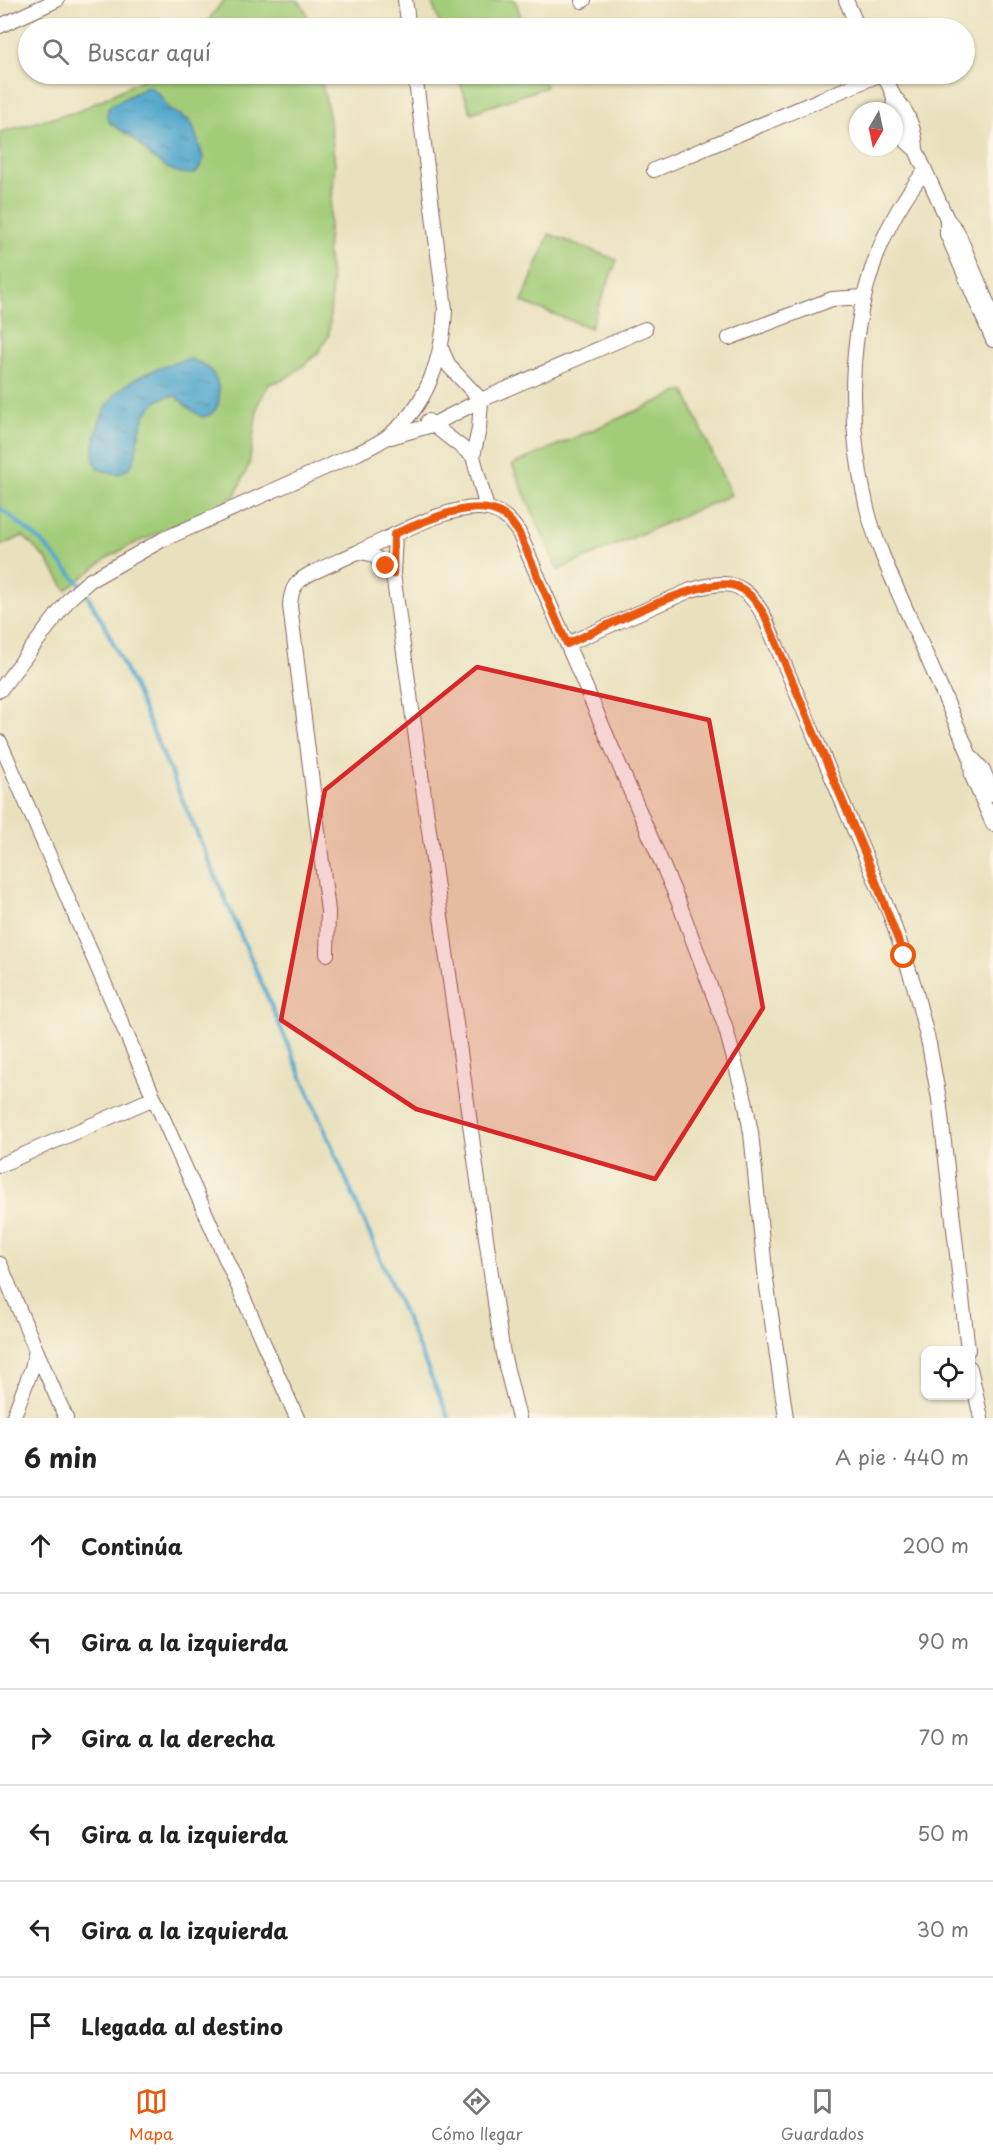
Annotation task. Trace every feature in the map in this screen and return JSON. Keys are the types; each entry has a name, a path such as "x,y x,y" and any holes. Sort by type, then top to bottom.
{"street":[{"path":"0,26 57,0"},
{"path":"405,0 408,18"},
{"path":"846,0 854,18"},
{"path":"855,0 863,18"},
{"path":"386,438 414,411 429,384 441,348 444,325 444,293 416,84"},
{"path":"654,170 858,84"},
{"path":"886,84 892,102"},
{"path":"903,108 916,139 916,150 947,219 947,234 987,311 993,340"},
{"path":"925,171 906,194 894,215 863,297 853,371 853,403 861,476 868,510 889,569 970,756 972,776 993,824"},
{"path":"729,338 832,299 863,297"},
{"path":"0,690 70,598 88,581 162,540 348,458 386,438 432,425 481,400 645,329"},
{"path":"441,348 449,366 481,400 473,456 487,509"},
{"path":"414,411 473,456"},
{"path":"327,954 328,911 290,606 291,595 300,580 394,534 462,510 487,509 500,513 510,520 519,533 679,903 713,989 736,1065 751,1132 766,1280 786,1418"},
{"path":"394,534 393,574 496,1309 503,1354 519,1418"},
{"path":"360,552 372,554 393,574"},
{"path":"567,644 707,585 733,585 744,590 753,598 765,616 891,917 914,985 935,1071 941,1108 968,1346"},
{"path":"0,742 291,1416"},
{"path":"970,756 983,770 993,794"},
{"path":"0,1166 154,1098"},
{"path":"0,1264 66,1418"},
{"path":"14,1418 36,1350"},
{"path":"975,1391 981,1418"}],"highlighted area":[{"path":"477,667 709,720 763,1008 655,1179 416,1109 281,1020 325,790"}],"green space":[{"path":"224,0 298,0 306,11 308,18 210,18"},
{"path":"431,0 515,0 521,18 437,18"},
{"path":"134,84 322,84 335,164 327,253 332,282 329,335 318,353 303,366 283,380 269,384 258,404 249,465 235,495 223,504 109,557 66,590 47,560 23,536 0,546 0,132 79,111"},
{"path":"461,84 545,84 546,87 471,113"},
{"path":"549,234 617,260 590,328 522,302"},
{"path":"684,390 731,495 558,570 512,465"}],"water":[{"path":"149,86 159,94 169,109 189,120 193,126 203,157 202,165 196,172 180,173 169,169 152,157 134,139 110,123 107,116 111,105"},
{"path":"189,359 203,364 214,376 219,398 214,411 202,417 176,396 160,399 145,416 135,457 130,467 118,474 100,470 94,460 95,440 102,415 114,396 131,382 154,370"}],"waterway":[{"path":"0,508 41,541 80,584"},
{"path":"84,590 106,628 136,692 449,1418"}],"route":[{"path":"386,566 393,574 394,534 462,510 487,509 500,513 510,520 519,533 567,644 707,585 733,585 744,590 753,598 765,616 891,917 904,956"}]}
